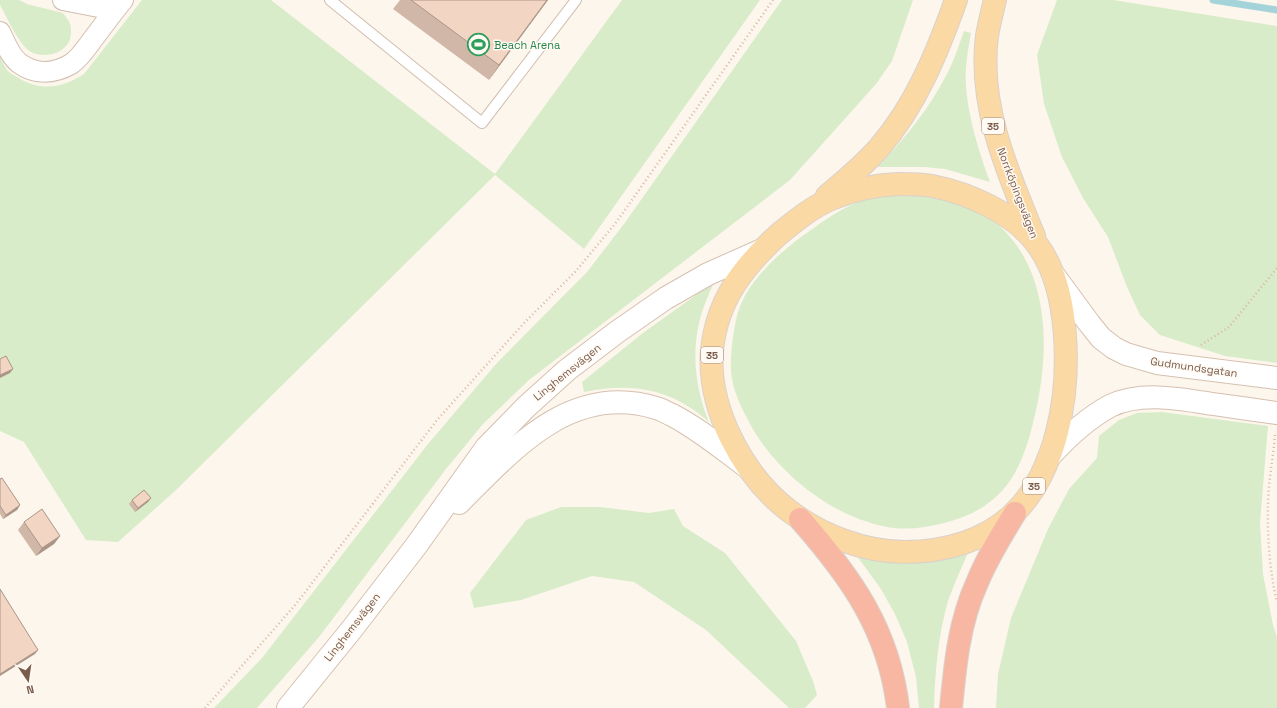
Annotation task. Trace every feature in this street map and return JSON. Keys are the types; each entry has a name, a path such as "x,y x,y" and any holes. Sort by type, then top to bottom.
{"highway":[{"path":"952,708 955,665 968,606 986,562 1015,513"},
{"path":"800,520 844,572 869,611 888,657 898,708"}],"main road":[{"name":"35","path":"816,206 843,194 880,185 898,184 932,186 968,197 1003,214 1027,232 1038,244 1052,273 1060,296 1066,348 1062,408 1057,433 1049,457 1038,479 1026,500 1015,513 999,526 974,539 944,549 921,552 895,552 868,548 826,533 800,520 771,495 747,467 729,434 721,413 713,373 712,353 714,333 720,311 737,280 762,250 851,176 878,149 898,124 916,95 930,67 946,30 956,0"},
{"name":"Norrköpingsvägen","path":"995,0 987,36 985,62 987,92 994,132 1010,177 1038,244"},
{"name":"Linghemsvägen","path":"288,708 352,630 416,546 486,448 526,407 567,370 617,332 666,298 708,274 762,250"},
{"name":"Gudmundsgatan","path":"1052,273 1101,338 1114,348 1126,354 1157,363 1277,378"},
{"path":"1049,457 1074,431 1090,419 1111,406 1129,400 1152,397 1182,399 1276,420"},
{"name":"Linghemsvägen","path":"416,546 499,463 523,442 556,418 577,409 596,404 614,402 634,403 656,408 690,425 747,467"}],"street":[{"path":"63,0 119,5"},
{"path":"0,32 9,50 18,63 32,70 45,73 72,63 84,51 119,5"}],"lane":[{"path":"330,0 482,123 576,0"}],"path":[{"path":"205,708 296,604 437,420 525,322 575,272 615,224 773,0"},
{"path":"1198,346 1229,327 1277,268"},
{"path":"1276,420 1268,506 1270,549 1274,590 1277,602"}],"green space":[{"path":"0,0 19,0 27,4 63,13 69,21 71,27 70,39 67,45 58,52 46,55 39,55 28,50 14,32 0,5"},
{"path":"142,0 271,0 495,174 622,0 760,0 584,249 495,175 175,491 118,542 86,540 24,442 0,431 0,56 8,71 34,85 59,85 76,79 84,74"},
{"path":"782,0 913,0 892,61 876,84 790,180 529,380 483,424 446,469 319,637 257,708 214,708 262,658 428,444 496,364 587,272 624,224"},
{"path":"1057,0 1113,0 1277,26 1277,363 1225,356 1160,335 1140,315 1127,287 1108,237 1083,198 1062,157 1044,104 1037,55"},
{"path":"964,31 971,33 966,67 969,110 976,141 990,182 945,169 925,167 878,167 907,134 940,87 950,69"},
{"path":"925,192 974,207 995,222 1014,242 1028,264 1037,289 1042,316 1044,343 1042,370 1039,397 1022,459 1013,477 1001,492 982,508 960,518 929,526 914,528 891,528 863,520 843,512 823,501 805,488 773,457 749,422 741,407 733,385 731,362 734,328 741,304 753,283 781,253 818,225 849,206 865,199 880,196"},
{"path":"714,282 701,314 697,332 695,358 698,385 709,422 694,410 677,400 652,391 611,388 584,392 582,382 643,333"},
{"path":"1162,412 1268,426 1260,523 1263,574 1273,625 1277,637 1277,708 996,708 998,674 1011,618 1048,529 1069,489 1097,458 1099,436 1119,420 1137,413"},
{"path":"561,507 600,507 649,513 674,509 683,526 725,553 796,641 813,681 817,695 805,708 789,708 706,630 634,582 592,576 521,600 474,608 470,593 526,520"},
{"path":"969,550 950,595 942,627 935,681 934,708 919,708 916,677 907,642 895,614 881,589 857,556 885,562 914,563 942,559"}],"building":[{"name":"Beach Arena","path":"411,0 547,0 499,65"},
{"path":"6,356 13,369 0,375 0,359"},
{"path":"2,478 20,505 6,515 0,506 0,479"},
{"path":"144,490 151,498 138,508 132,500"},
{"path":"42,509 60,536 42,548 24,522"},
{"path":"0,589 38,650 0,674"}],"waterway":[{"path":"1213,0 1277,10"}],"place":[{"name":"Beach Arena","path":"478,45"}]}
